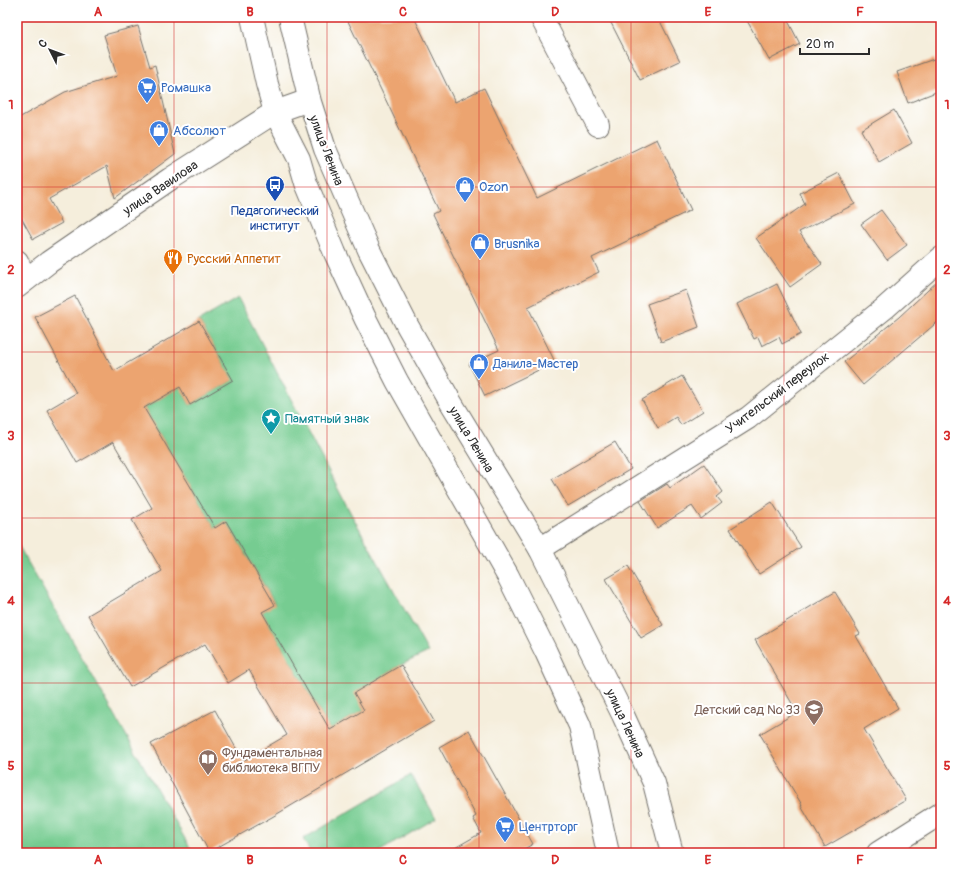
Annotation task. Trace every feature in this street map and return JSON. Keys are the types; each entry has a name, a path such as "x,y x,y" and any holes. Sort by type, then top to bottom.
{"main road":[{"path":"252,17 275,112 299,159 306,183 335,253 365,318 397,381 508,576 546,652 580,726 608,853"},
{"name":"улица Ленина","path":"290,17 309,100 325,150 369,250 404,318 450,401 540,549 623,715 654,783 672,853"},
{"path":"541,17 598,125"},
{"name":"улица Вавилова","path":"20,276 49,262 164,184 275,112 309,100"},
{"name":"Учительский переулок","path":"540,549 748,418 885,308 941,258"},
{"path":"878,853 941,813"}],"green space":[{"path":"238,298 349,510 428,652 401,665 355,693 364,710 330,730 262,612 275,604 226,521 215,528 144,408 180,387 190,405 233,380 199,321"},
{"path":"17,543 193,853 17,853"},
{"path":"411,775 436,818 377,853 311,853 303,839"}],"building":[{"path":"346,17 414,17 455,102 484,88 537,198 657,139 691,210 592,258 599,272 528,307 555,362 485,396 469,364 499,350 433,214 439,211"},
{"path":"608,17 658,17 680,61 640,80"},
{"path":"745,17 786,17 800,44 769,60"},
{"path":"138,26 150,67 155,65 175,154 115,198 107,166 49,199 62,223 33,239 17,210 17,119 65,92 117,76 104,35"},
{"path":"934,59 941,78 941,90 908,103 897,72"},
{"path":"894,110 912,143 879,162 861,130"},
{"path":"839,173 855,204 799,232 822,264 790,287 756,238 805,204 800,193"},
{"path":"881,210 907,245 887,260 861,224"},
{"path":"941,278 941,319 863,385 844,362 899,317"},
{"path":"777,284 801,334 782,344 779,337 762,346 758,337 754,339 737,304"},
{"path":"686,290 699,327 661,342 647,304"},
{"path":"75,296 114,371 199,321 233,380 190,405 180,387 144,408 215,528 226,521 275,605 262,612 330,730 364,710 354,693 401,665 434,721 272,817 209,852 151,744 215,710 243,761 287,735 249,670 228,683 205,644 130,687 88,615 162,571 132,520 152,508 113,442 77,463 47,410 76,393 35,317"},
{"path":"682,376 703,411 681,425 676,417 658,428 642,400"},
{"path":"615,442 631,469 568,506 552,479"},
{"path":"704,464 723,492 717,497 722,503 701,519 692,506 657,528 640,501 667,484 670,488"},
{"path":"772,502 801,547 759,574 730,529"},
{"path":"628,566 663,625 641,638 606,579"},
{"path":"835,592 860,634 856,636 898,708 864,729 906,800 825,847 760,734 797,712 755,640"},
{"path":"469,730 533,844 517,853 446,853 481,833 473,818 476,816 439,747"}],"place":[{"name":"Ромашка","path":"147,104"},
{"name":"Абсолют","path":"159,147"},
{"name":"Педагогический институт","path":"275,202"},
{"name":"Ozon","path":"465,203"},
{"name":"Brusnika","path":"480,260"},
{"name":"Русский Аппетит","path":"173,275"},
{"name":"Данила-Мастер","path":"479,380"},
{"name":"Памятный знак","path":"271,435"},
{"name":"Детский сад № 33","path":"814,726"},
{"name":"Фундаментальная библиотека ВГПУ","path":"208,776"},
{"name":"Центрторг","path":"505,843"}]}
